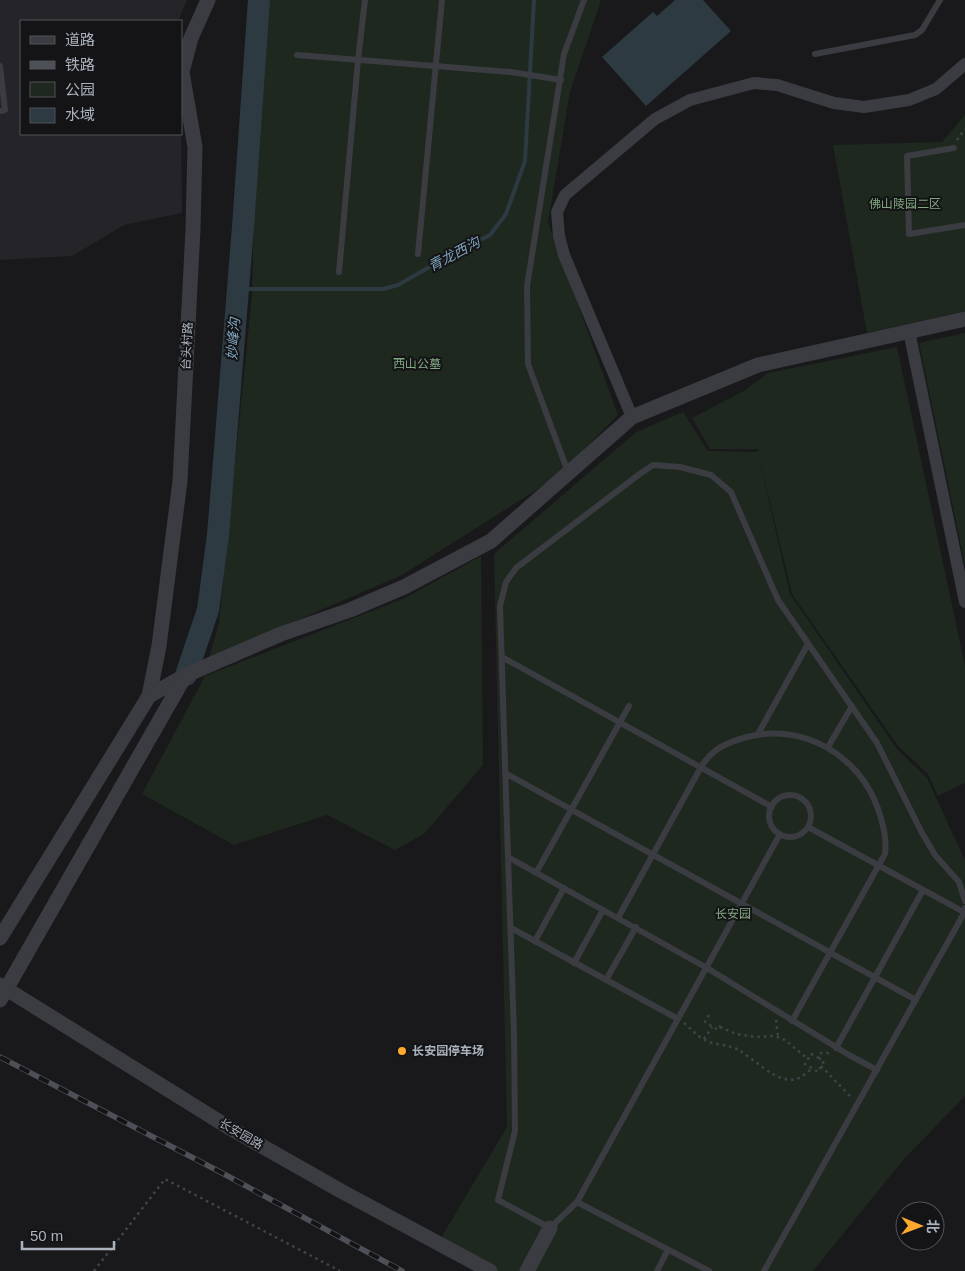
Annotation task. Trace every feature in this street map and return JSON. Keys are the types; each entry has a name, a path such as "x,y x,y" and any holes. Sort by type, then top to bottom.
{"street":[{"name":"台头村路","path":"149,696 159,646 180,481 193,229 195,147 182,72 191,38 208,0"},
{"path":"632,417 564,255 559,236 557,212 565,194 655,119 690,100 754,83 777,85 834,103 864,107 909,100 936,89 965,64"},
{"path":"0,938 149,696 186,675 281,634 350,610 404,588 491,541 632,417 758,365 965,319"},
{"path":"909,331 965,602"},
{"path":"2,991 186,675"},
{"name":"长安园路","path":"2,991 228,1127 341,1191 490,1271"},
{"path":"527,1271 550,1228"}],"lane":[{"path":"339,272 365,0"},
{"path":"418,254 442,0"},
{"path":"568,473 528,364 527,286 564,54 584,0"},
{"path":"815,54 915,35 922,30 940,0"},
{"path":"297,55 524,74 561,80"},
{"path":"0,66 5,110 0,111"},
{"path":"954,148 907,156 909,234 965,225"},
{"path":"780,834 577,1202 550,1228 498,1200 515,1131 511,928 500,606 506,582 516,568 653,465 661,464 680,467 711,475 731,492 778,600 877,743 922,832 936,855 959,882 965,901"},
{"path":"758,734 808,644"},
{"path":"502,657 772,807"},
{"path":"536,873 629,706"},
{"path":"828,748 852,706"},
{"path":"618,918 701,767 714,750 739,739 758,734 779,733 798,736 819,743 836,752 852,766 874,797 883,822 886,842 885,854 792,1021"},
{"path":"505,773 916,1000"},
{"path":"791,795 804,799 811,811 812,818 808,827 800,835 793,837 780,834 771,824 769,817 772,807 778,799 784,796 791,795"},
{"path":"764,1271 916,1000 964,910 923,890 808,827"},
{"path":"508,858 707,968 836,1048 877,1070"},
{"path":"535,941 564,888"},
{"path":"836,1048 923,890"},
{"path":"574,962 604,910"},
{"path":"511,928 678,1019"},
{"path":"606,980 636,928"},
{"path":"577,1202 709,1271"},
{"path":"657,1271 668,1250"}],"path":[{"path":"776,1011 778,1037"},
{"path":"709,1015 705,1022 718,1030 720,1028 736,1034 778,1037 808,1059"},
{"path":"678,1019 697,1036 736,1048 775,1075 784,1079 799,1079 805,1076 812,1068"},
{"path":"720,1028 722,1023"},
{"path":"704,1039 712,1027"},
{"path":"818,1058 822,1053 827,1054 836,1048"},
{"path":"811,1054 824,1061 818,1072 805,1064 808,1059 811,1054"},
{"path":"821,1066 849,1094 857,1105"},
{"path":"94,1271 165,1179 340,1271"}],"shaded area":[{"path":"0,0 187,0 178,20 20,20 20,135 181,135 182,213 124,225 72,256 0,260"}],"green space":[{"name":"西山公墓","path":"267,0 601,0 570,92 548,222 618,415 555,478 402,575 209,658 219,623 252,295 259,32"},
{"name":"佛山陵园二区","path":"965,115 965,311 867,333 833,145 942,142"},
{"path":"965,333 965,565 919,343"},
{"path":"897,347 965,666 965,783 938,796 928,774 898,746 792,594 758,449 710,449 692,418 742,392 768,373"},
{"name":"长安园","path":"683,412 708,451 758,452 790,594 897,749 927,778 965,860 965,1096 904,1159 813,1271 487,1271 439,1241 507,1127 494,554 636,432"},
{"path":"481,556 483,765 424,834 395,850 327,815 234,845 142,794 205,676 405,598"}],"water":[{"path":"675,0 703,0 731,31 646,106 602,57 653,12 657,16"}],"waterway":[{"name":"妙峰沟","path":"186,675 208,610 218,535 259,0"},
{"name":"青龙西沟","path":"238,289 383,289 398,285 490,235 506,214 525,161 534,0"}],"railway":[{"path":"0,1057 224,1174 402,1271"}],"place":[{"name":"长安园停车场","path":"402,1051"}]}
